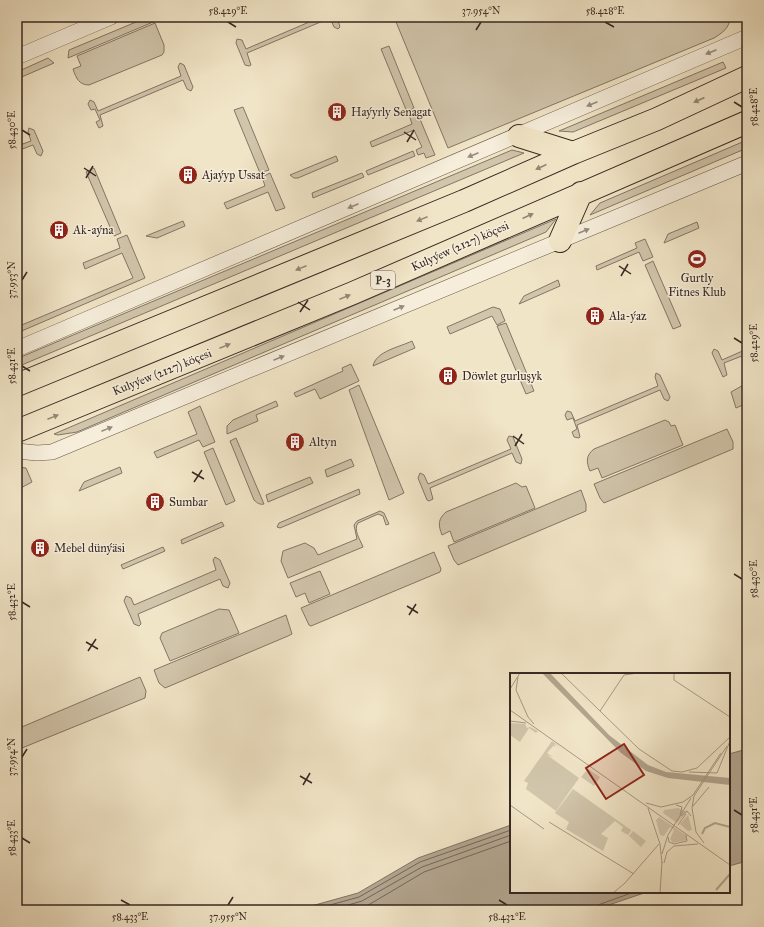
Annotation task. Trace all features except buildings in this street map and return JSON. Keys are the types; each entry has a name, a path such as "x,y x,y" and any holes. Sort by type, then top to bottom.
{"highway":[{"path":"17,385 456,204 573,153 657,119 747,77"},
{"name":"Kulyýew (2127) köçesi","path":"17,431 353,293 747,122"},
{"path":"519,136 573,153"},
{"path":"560,241 582,193"}],"street":[{"path":"17,57 111,17"},
{"path":"17,349 519,136 747,37"},
{"path":"17,451 37,453 52,452 747,163"}],"shaded area":[{"path":"148,17 165,17 68,58 69,50"},
{"path":"321,17 337,17 340,27 338,29 334,27 330,18 247,53 251,65 245,65 236,43 237,39 242,40 246,49"},
{"path":"394,17 730,17 730,21 723,32 714,38 448,148"},
{"path":"155,23 164,45 164,52 162,55 89,85 83,84 78,80 73,69 81,66 77,56"},
{"path":"389,46 414,108 407,112 381,49"},
{"path":"48,58 54,63 17,79 17,72"},
{"path":"723,62 726,68 573,132 559,131"},
{"path":"180,63 184,65 193,87 191,91 187,89 183,80 100,115 103,126 99,128 96,122 100,120 95,109 91,110 88,104 90,100 94,102 98,111 181,76 178,67"},
{"path":"243,107 269,170 260,173 234,110"},
{"path":"417,112 435,155 426,158 424,153 418,155 416,150 422,147 414,130 372,147 370,142 412,124 409,115"},
{"path":"29,128 34,130 43,151 41,156 37,154 33,145 17,151 17,146 31,141 28,132"},
{"path":"747,140 747,148 590,215 600,203"},
{"path":"512,150 524,153 17,367 17,361 21,357"},
{"path":"413,151 415,156 368,175 366,171"},
{"path":"336,156 338,161 298,178 294,178 290,175"},
{"path":"94,168 121,233 114,236 86,172"},
{"path":"270,173 285,208 276,211 268,192 227,209 224,203 265,186 262,177"},
{"path":"362,173 364,177 313,198 312,193"},
{"path":"556,219 546,232 77,432 58,435 54,434"},
{"path":"183,221 185,226 157,238 146,236"},
{"path":"697,222 699,228 664,243 668,234"},
{"path":"127,235 145,278 17,333 17,327 133,278 122,253 85,269 83,263 120,248 117,239"},
{"path":"645,239 653,257 643,261 639,252 597,270 596,266 637,248 635,243"},
{"path":"653,261 681,326 673,329 645,265"},
{"path":"558,280 560,286 519,304 524,296"},
{"path":"493,307 500,309 505,321 497,325 492,316 450,334 447,327"},
{"path":"506,323 534,391 526,394 497,326"},
{"path":"412,341 415,348 373,366 375,361 383,353"},
{"path":"714,349 718,351 722,360 747,349 747,354 724,363 727,375 723,377 712,353"},
{"path":"351,364 359,381 320,399 315,389 296,397 294,393 343,371 342,368"},
{"path":"656,373 660,375 670,397 668,401 664,399 660,390 577,425 580,437 574,437 572,432 577,429 573,418 567,420 565,415 567,411 571,412 575,421 658,386 655,377"},
{"path":"747,383 747,408 745,404 736,408 731,392"},
{"path":"359,385 404,493 389,500 349,390"},
{"path":"276,401 278,406 256,415 258,421 227,434 227,426 233,420"},
{"path":"200,406 215,442 203,447 199,440 157,458 154,452 197,434 188,412"},
{"path":"665,420 669,422 671,426 675,425 683,445 602,478 598,468 590,471 588,456 594,449"},
{"path":"727,429 733,442 733,449 604,503 600,498 594,484"},
{"path":"509,436 513,437 522,459 521,464 516,462 512,453 430,488 433,499 429,501 427,500 418,478 420,473 424,475 428,484 511,449 507,440"},
{"path":"236,438 264,504 259,504 254,500 230,441"},
{"path":"213,448 235,501 226,505 204,452"},
{"path":"351,459 354,466 327,477 325,470"},
{"path":"17,467 26,468 32,482 17,490"},
{"path":"120,467 122,473 79,491 84,482"},
{"path":"310,477 313,483 268,502 266,495"},
{"path":"516,483 522,487 526,486 535,508 454,542 450,531 442,535 440,522 441,517 446,512"},
{"path":"359,489 360,494 280,528 277,527 279,523"},
{"path":"581,490 586,504 586,511 458,565 454,560 448,546"},
{"path":"380,511 384,513 389,524 386,525 383,516 378,514 358,523 356,529 363,547 288,578 281,561 283,551 305,543 314,548 318,555 357,539 354,525 357,521"},
{"path":"222,522 224,526 182,544 181,540"},
{"path":"163,547 165,551 123,569 121,565"},
{"path":"434,552 441,569 440,572 311,626 309,625 301,608"},
{"path":"215,557 220,560 230,583 228,588 223,586 220,579 138,614 141,624 139,626 134,624 124,601 126,596 131,598 134,605 216,570 213,560"},
{"path":"320,571 330,594 309,603 305,593 296,597 290,583"},
{"path":"219,609 229,610 239,633 170,661 160,638 162,633"},
{"path":"286,615 292,634 165,688 159,683 154,670"},
{"path":"140,677 146,691 145,698 17,750 17,729"}],"water":[{"path":"747,749 747,861 730,866 730,754"},
{"path":"510,825 510,893 644,893 594,910 297,910 358,893 418,858"}],"place":[{"name":"Haýyrly Senagat","path":"337,112"},
{"name":"Ajaýyp Ussat","path":"188,175"},
{"name":"Ak-aýna","path":"59,230"},
{"name":"Gurtly Fitnes Klub","path":"697,259"},
{"name":"Ala-ýaz","path":"595,316"},
{"name":"Döwlet gurluşyk","path":"448,376"},
{"name":"Altyn","path":"295,442"},
{"name":"Sumbar","path":"155,502"},
{"name":"Mebel dünýäsi","path":"40,548"}]}
